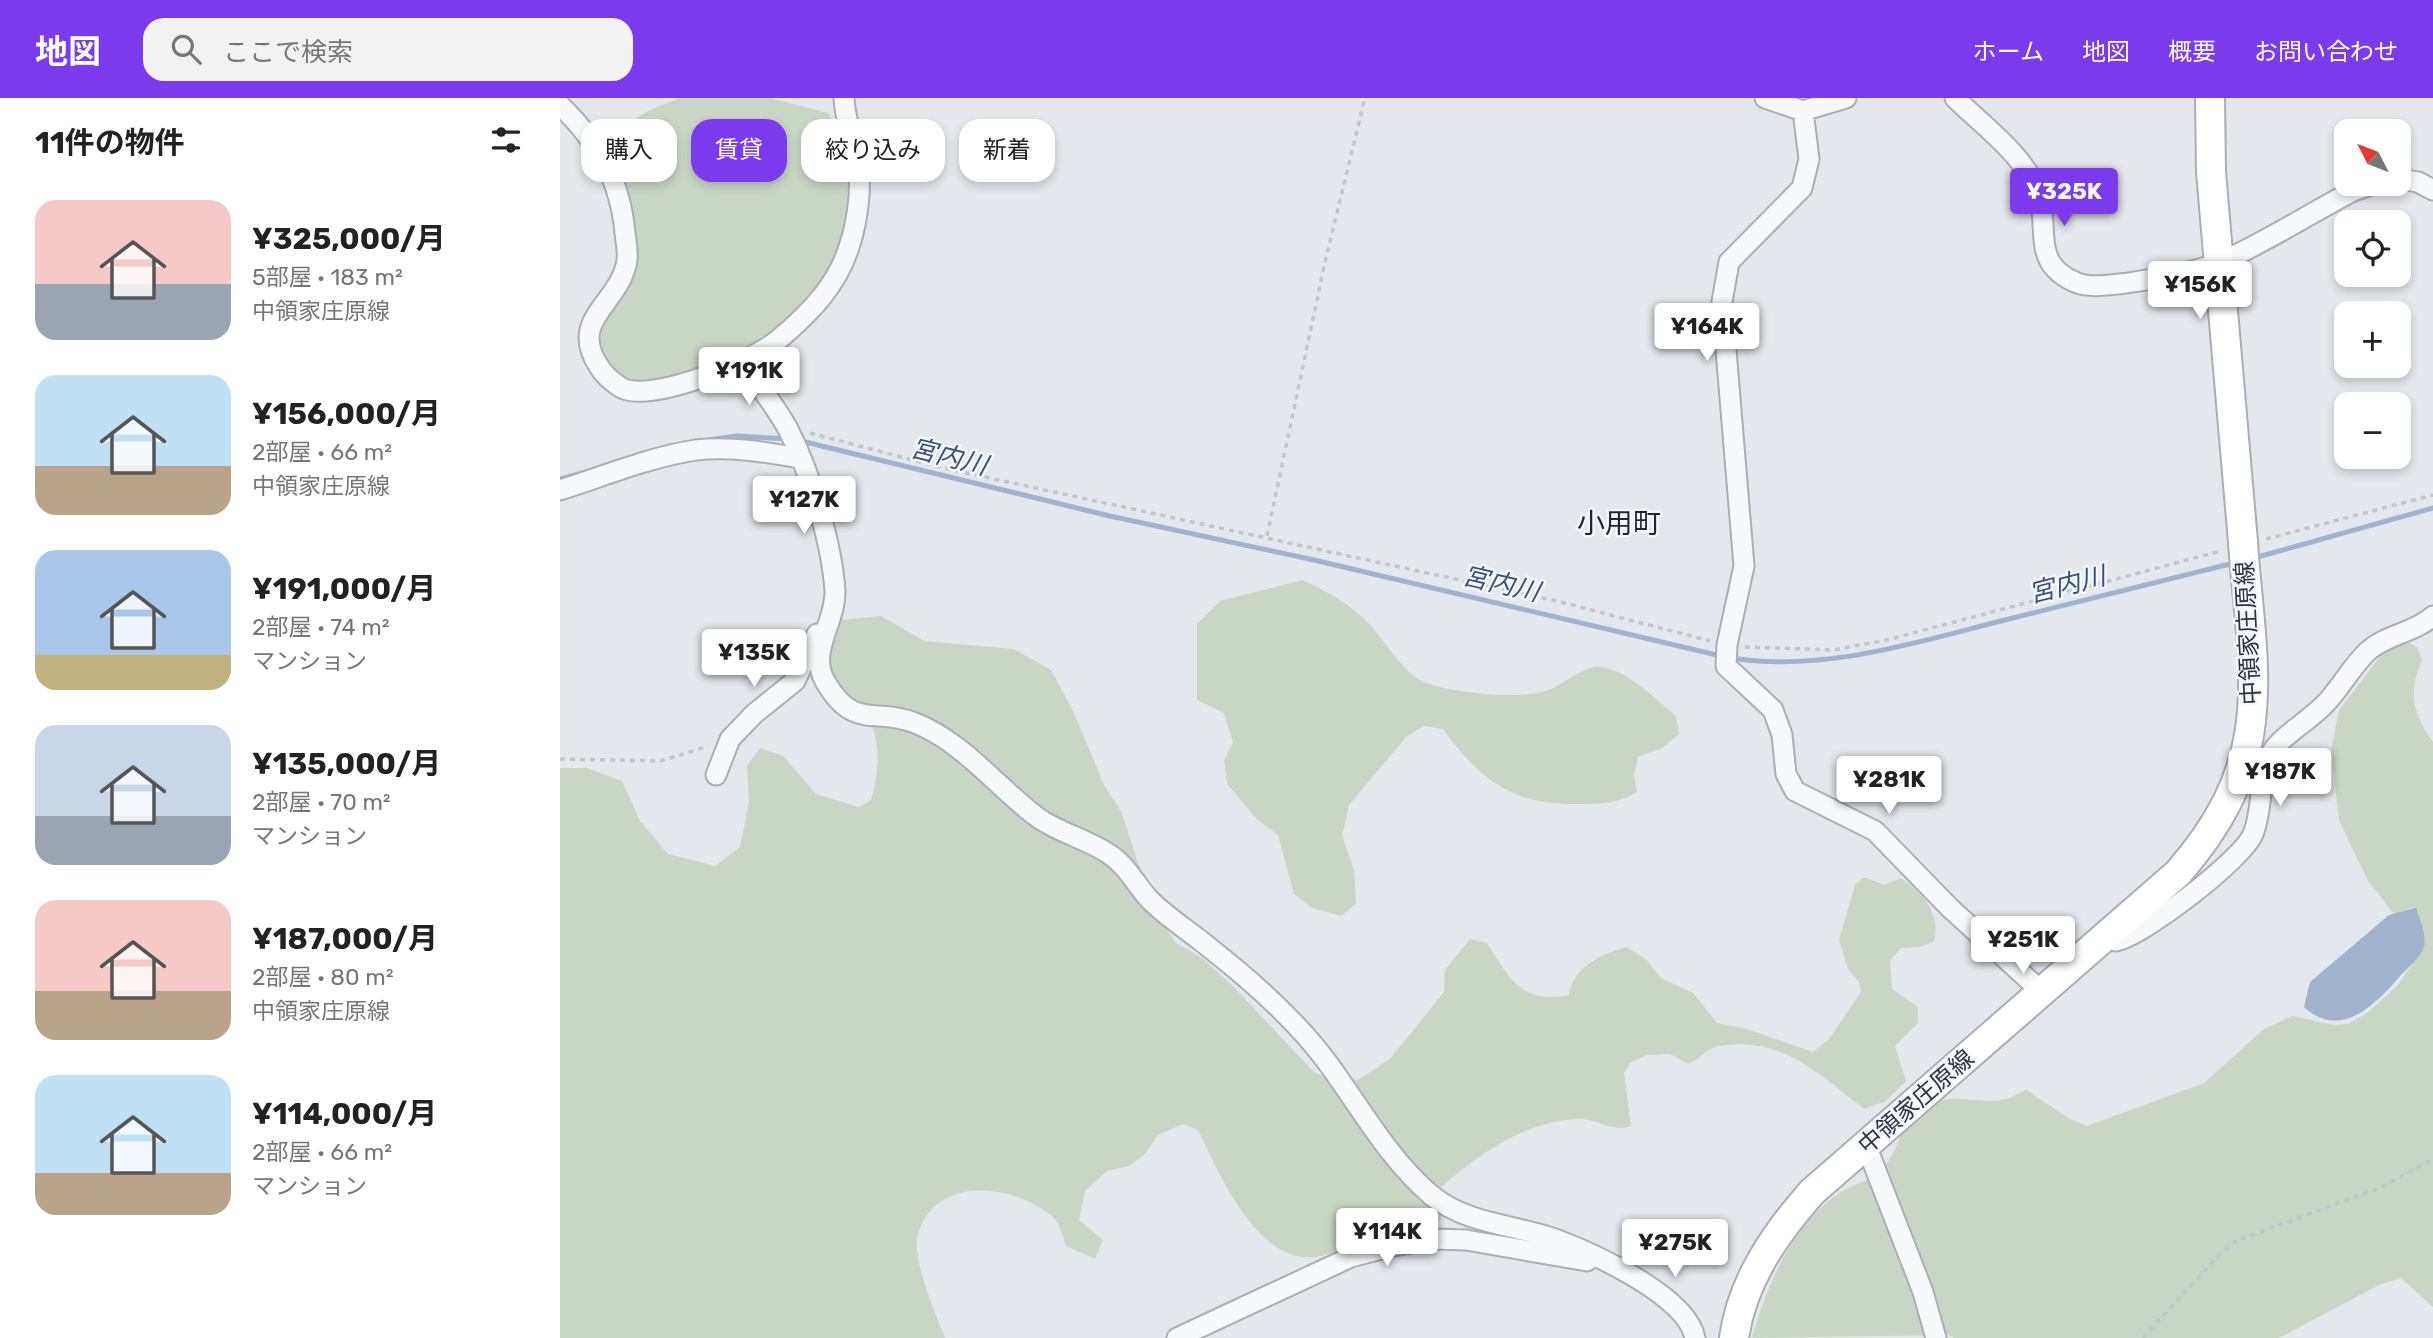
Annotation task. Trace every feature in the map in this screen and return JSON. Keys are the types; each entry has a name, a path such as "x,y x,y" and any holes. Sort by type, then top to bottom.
{"main road":[{"name":"中領家庄原線","path":"1734,1338 1746,1293 1766,1251 1785,1223 1812,1192 2178,873 2203,845 2223,813 2239,779 2255,702 2245,550 2211,172 2210,98"}],"street":[{"path":"560,105 600,150 618,189 624,224 627,259 621,282 594,317 588,333 590,350 601,371 624,388 645,390 668,387 744,361 775,342 807,314 836,279 851,244 857,212 859,168 844,98"},
{"path":"1765,98 1804,111 1846,98"},
{"path":"1955,98 2017,159 2031,179 2040,198 2047,256 2054,267 2067,279 2086,285 2133,282 2219,263 2344,196"},
{"path":"1804,111 1809,159 1801,188 1729,262 1724,279 1722,302 1744,566 1726,652 1728,670 1773,710 1782,735 1786,774 1795,791 1875,831 1950,908 2042,992"},
{"path":"2412,181 2433,190"},
{"path":"744,361 793,443 823,530 835,593 832,617 821,643 821,671 836,696 854,714 904,719 924,727 962,752 1040,819 1112,856 1149,898 1234,966 1291,1020 1326,1061 1376,1137 1432,1195 1464,1216 1555,1239 1641,1279 1669,1299 1692,1326 1695,1338"},
{"path":"560,490 675,454 699,450 752,451 793,443"},
{"path":"2105,936 2116,941 2140,933 2240,853 2254,833 2266,769 2277,744 2323,706 2369,650 2387,639 2423,625 2433,616"},
{"path":"716,775 730,739 754,714 795,681 813,640 826,627"},
{"path":"1866,1145 1923,1292 1937,1338"},
{"path":"1177,1338 1351,1257 1433,1239 1466,1240 1606,1264"}],"path":[{"path":"1267,536 1325,262 1365,98"},
{"path":"793,443 939,467 1561,601 1726,652 1833,650 1887,640 2245,550 2433,495"},
{"path":"560,760 661,761 730,739"},
{"path":"2143,1338 2220,1254 2236,1241 2382,1187 2433,1159"}],"green space":[{"path":"680,98 771,98 828,113 831,119 801,119 801,182 851,182 851,196 848,220 832,265 805,305 788,322 770,337 737,355 684,374 643,384 624,381 600,360 598,325 630,280 614,182 677,182 677,119 635,119"},
{"path":"1302,580 1329,593 1354,610 1376,631 1411,674 1429,684 1473,693 1524,695 1551,689 1589,668 1604,667 1638,684 1676,716 1679,734 1662,748 1638,757 1634,775 1637,792 1623,799 1587,804 1556,803 1517,795 1485,776 1443,729 1424,726 1406,737 1349,805 1342,836 1354,870 1356,904 1341,916 1312,908 1294,894 1278,835 1257,819 1227,784 1224,761 1233,742 1224,713 1197,700 1197,624 1220,601"},
{"path":"881,616 924,641 1014,649 1051,670 1073,711 1105,787 1121,811 1155,914 1176,943 1202,958 1231,984 1314,1072 1327,1078 1358,1080 1390,1059 1444,992 1445,970 1470,939 1487,943 1518,986 1539,996 1552,997 1569,995 1576,977 1590,963 1627,947 1647,960 1661,978 1693,993 1717,1023 1747,1029 1813,1052 1829,1039 1861,992 1859,982 1848,969 1839,940 1855,885 1864,877 1884,885 1901,878 1923,897 1935,922 1934,941 1920,947 1901,948 1890,961 1892,989 1918,1007 1918,1023 1895,1046 1906,1081 1886,1101 1864,1109 1815,1071 1781,1052 1762,1046 1742,1044 1715,1047 1688,1064 1670,1054 1647,1055 1631,1062 1624,1073 1631,1126 1618,1128 1580,1119 1560,1121 1521,1133 1485,1153 1437,1191 1444,1212 1435,1229 1394,1242 1361,1243 1312,1257 1285,1252 1268,1241 1239,1207 1198,1130 1183,1124 1158,1135 1144,1155 1129,1166 1107,1171 1085,1191 1079,1220 1103,1240 1095,1259 1066,1246 1053,1217 1018,1197 978,1191 941,1201 927,1215 918,1234 917,1244 921,1271 945,1338 560,1338 560,768 587,768 622,781 640,821 668,854 715,866 740,847 749,802 747,766 760,748 783,756 816,794 859,807 871,800 875,786 878,758 874,731 861,707 828,672 823,663 822,651 841,620"},
{"path":"2408,642 2417,647 2422,660 2415,682 2414,702 2420,721 2433,742 2433,1307 2401,1278 2379,1285 2279,1338 1954,1338 1949,1335 1752,1338 1773,1278 1807,1222 1838,1194 1872,1177 1883,1168 1893,1154 1907,1123 1919,1110 1941,1100 2002,1100 2026,1090 2070,1119 2087,1126 2204,1083 2264,1029 2292,1016 2334,1025 2348,1024 2367,1013 2397,986 2413,963 2405,929 2367,879 2339,820 2331,751 2339,710 2383,653"}],"water":[{"path":"2416,908 2424,934 2423,950 2381,997 2357,1015 2344,1019 2318,1017 2304,1007 2310,982 2389,915"}],"waterway":[{"name":"宮内川","path":"686,443 737,436 788,439"},
{"name":"宮内川","path":"797,440 1110,516 1314,560 1721,656"},
{"name":"宮内川","path":"560,479 586,472"},
{"name":"宮内川","path":"2254,558 2433,508"},
{"name":"宮内川","path":"1731,658 1798,661 1866,654 2234,563"}],"district":[{"name":"小用町","path":"1619,523"}]}
